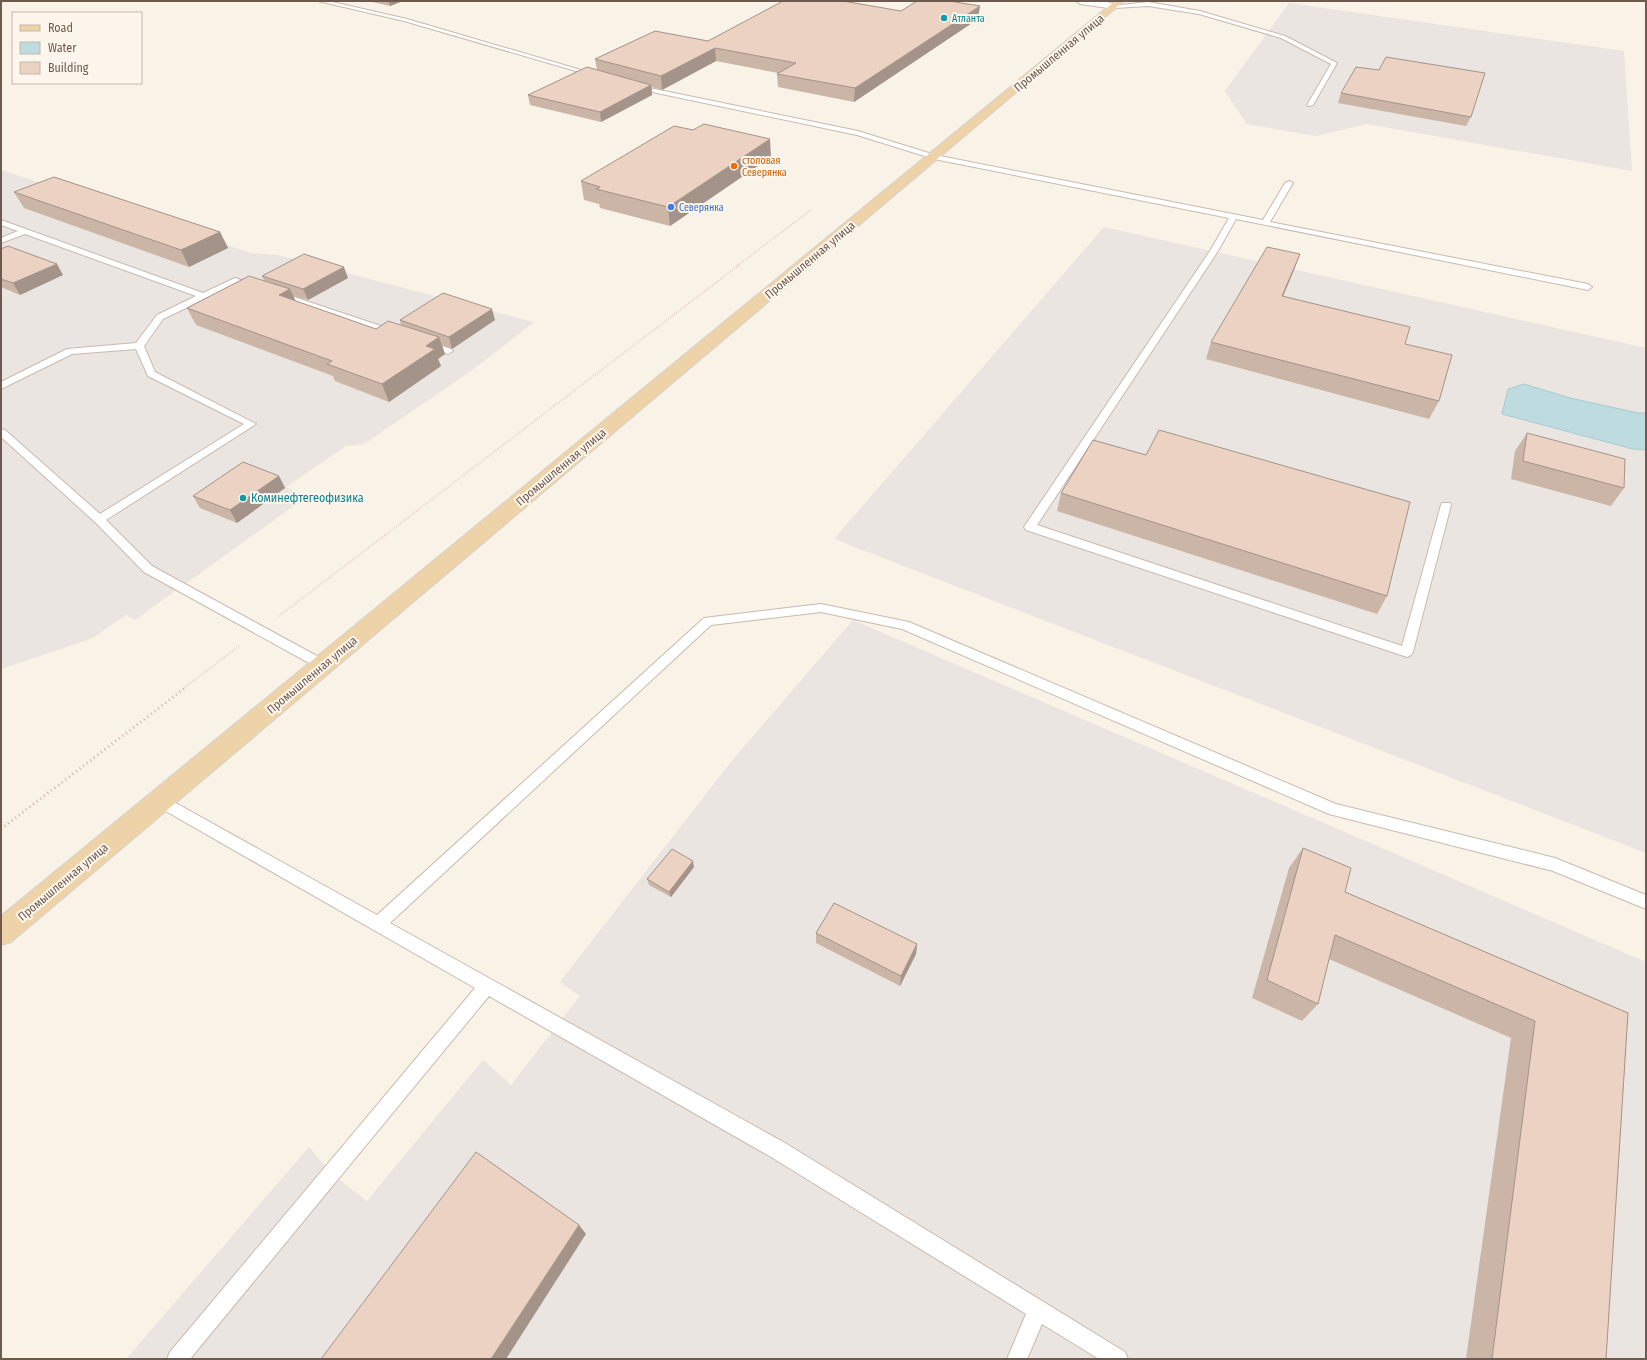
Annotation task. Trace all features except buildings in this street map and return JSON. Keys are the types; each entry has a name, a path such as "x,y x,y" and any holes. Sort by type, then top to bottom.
{"main road":[{"name":"Промышленная улица","path":"1,933 1118,3"}],"street":[{"path":"1080,1 1118,3"}],"lane":[{"path":"321,1 404,20 600,77"},
{"path":"1118,3 1148,4 1200,13 1283,37 1334,63 1310,105"},
{"path":"630,85 710,104 858,133 934,157 1588,288"},
{"path":"1264,224 1290,183"},
{"path":"1234,218 1214,252 1030,527 1407,652 1446,505"},
{"path":"1,222 203,296"},
{"path":"1,241 25,231"},
{"path":"1,386 70,351 139,346 160,317 235,281 404,336"},
{"path":"419,341 448,351"},
{"path":"99,519 251,424 151,374 139,346"},
{"path":"1,432 99,519 148,569 323,665"},
{"path":"378,924 708,621 821,608 905,625 1334,810 1555,865 1646,902"},
{"path":"160,801 778,1150 1118,1359"},
{"path":"177,1359 487,986"},
{"path":"1017,1359 1038,1310"}],"path":[{"path":"1,829 811,210"}],"shaded area":[{"path":"1289,3 1624,51 1632,171 1367,124 1316,136 1247,124 1225,91"},
{"path":"1,170 251,253 278,255 534,322 471,371 364,444 346,446 286,487 306,497 135,620 126,615 93,638 1,669"},
{"path":"1104,227 1646,348 1646,853 834,539"},
{"path":"853,620 1646,962 1646,1359 126,1359 309,1147 331,1173 367,1201 483,1060 511,1085 580,996 560,982 730,763"}],"water":[{"path":"1524,384 1570,398 1638,413 1646,413 1646,450 1633,449 1502,414 1508,389"}],"place":[{"name":"Атланта","path":"944,18"},
{"name":"столовая Северянка","path":"734,166"},
{"name":"Северянка","path":"671,207"},
{"name":"Коминефтегеофизика","path":"243,498"}]}
